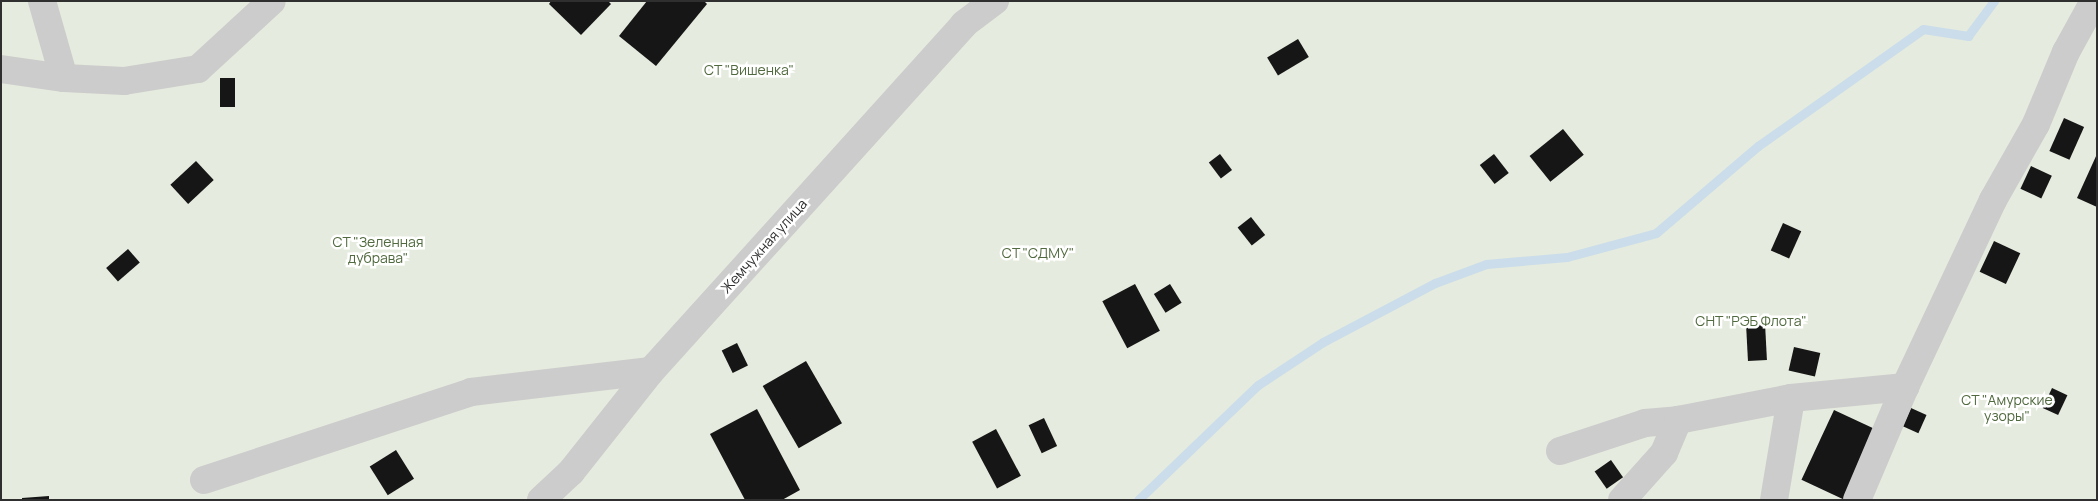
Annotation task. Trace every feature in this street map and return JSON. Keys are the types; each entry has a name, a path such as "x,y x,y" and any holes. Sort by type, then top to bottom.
{"street":[{"path":"42,1 64,78"},
{"path":"1,69 64,78 124,81 198,68 272,1"},
{"name":"Жемчужная улица","path":"541,500 571,472 651,371 964,24 995,1"},
{"path":"1857,500 1905,387 1993,200 2036,124 2066,52 2094,1"},
{"path":"204,480 471,392 651,371"},
{"path":"1560,450 1645,423 1678,420 1791,398 1905,387"},
{"path":"1774,500 1791,398"},
{"path":"1622,500 1664,453 1678,420"}],"green space":[{"path":"1,1 2097,1 2097,500 1,500"}],"building":[{"path":"551,1 608,1 611,4 581,35 549,4"},
{"path":"647,1 704,1 707,4 656,66 619,36"},
{"path":"1298,39 1309,57 1278,76 1267,58"},
{"path":"220,78 235,78 235,107 220,107"},
{"path":"2064,118 2084,127 2069,160 2049,151"},
{"path":"1563,129 1584,155 1550,182 1530,156"},
{"path":"1220,154 1232,170 1221,178 1209,162"},
{"path":"1494,154 1509,173 1495,184 1480,165"},
{"path":"2097,154 2097,207 2077,198"},
{"path":"196,161 214,180 188,204 170,185"},
{"path":"2031,166 2052,176 2041,198 2020,189"},
{"path":"1251,217 1265,235 1252,246 1238,227"},
{"path":"1783,223 1801,231 1789,259 1771,250"},
{"path":"1994,241 2020,253 2006,284 1980,272"},
{"path":"128,249 140,263 118,282 106,268"},
{"path":"1135,284 1160,331 1127,348 1102,301"},
{"path":"1170,284 1182,303 1166,313 1154,294"},
{"path":"1765,323 1767,360 1748,361 1746,324"},
{"path":"737,343 748,365 733,373 722,350"},
{"path":"1794,347 1820,353 1815,376 1789,370"},
{"path":"806,361 842,423 799,448 763,386"},
{"path":"2052,388 2067,395 2058,415 2043,408"},
{"path":"1911,408 1927,415 1918,433 1903,426"},
{"path":"757,409 800,490 782,500 745,500 710,434"},
{"path":"1834,410 1880,432 1848,500 1801,480"},
{"path":"1044,418 1057,446 1042,453 1029,425"},
{"path":"996,429 1021,476 997,488 972,442"},
{"path":"396,450 414,479 388,495 370,466"},
{"path":"1611,460 1623,477 1607,489 1595,471"},
{"path":"49,496 49,500 22,500 22,498"}],"waterway":[{"path":"1138,500 1258,385 1323,342 1435,283 1486,264 1567,257 1656,233 1758,146 1923,29 1968,36 1994,1"}],"park label":[{"name":"СТ \"Вишенка\"","path":"749,70"},
{"name":"СТ \"Зеленная дубрава\"","path":"378,250"},
{"name":"СТ \"СДМУ\"","path":"1038,253"},
{"name":"СНТ \"РЭБ Флота\"","path":"1751,321"},
{"name":"СТ \"Амурские узоры\"","path":"2007,408"}]}
